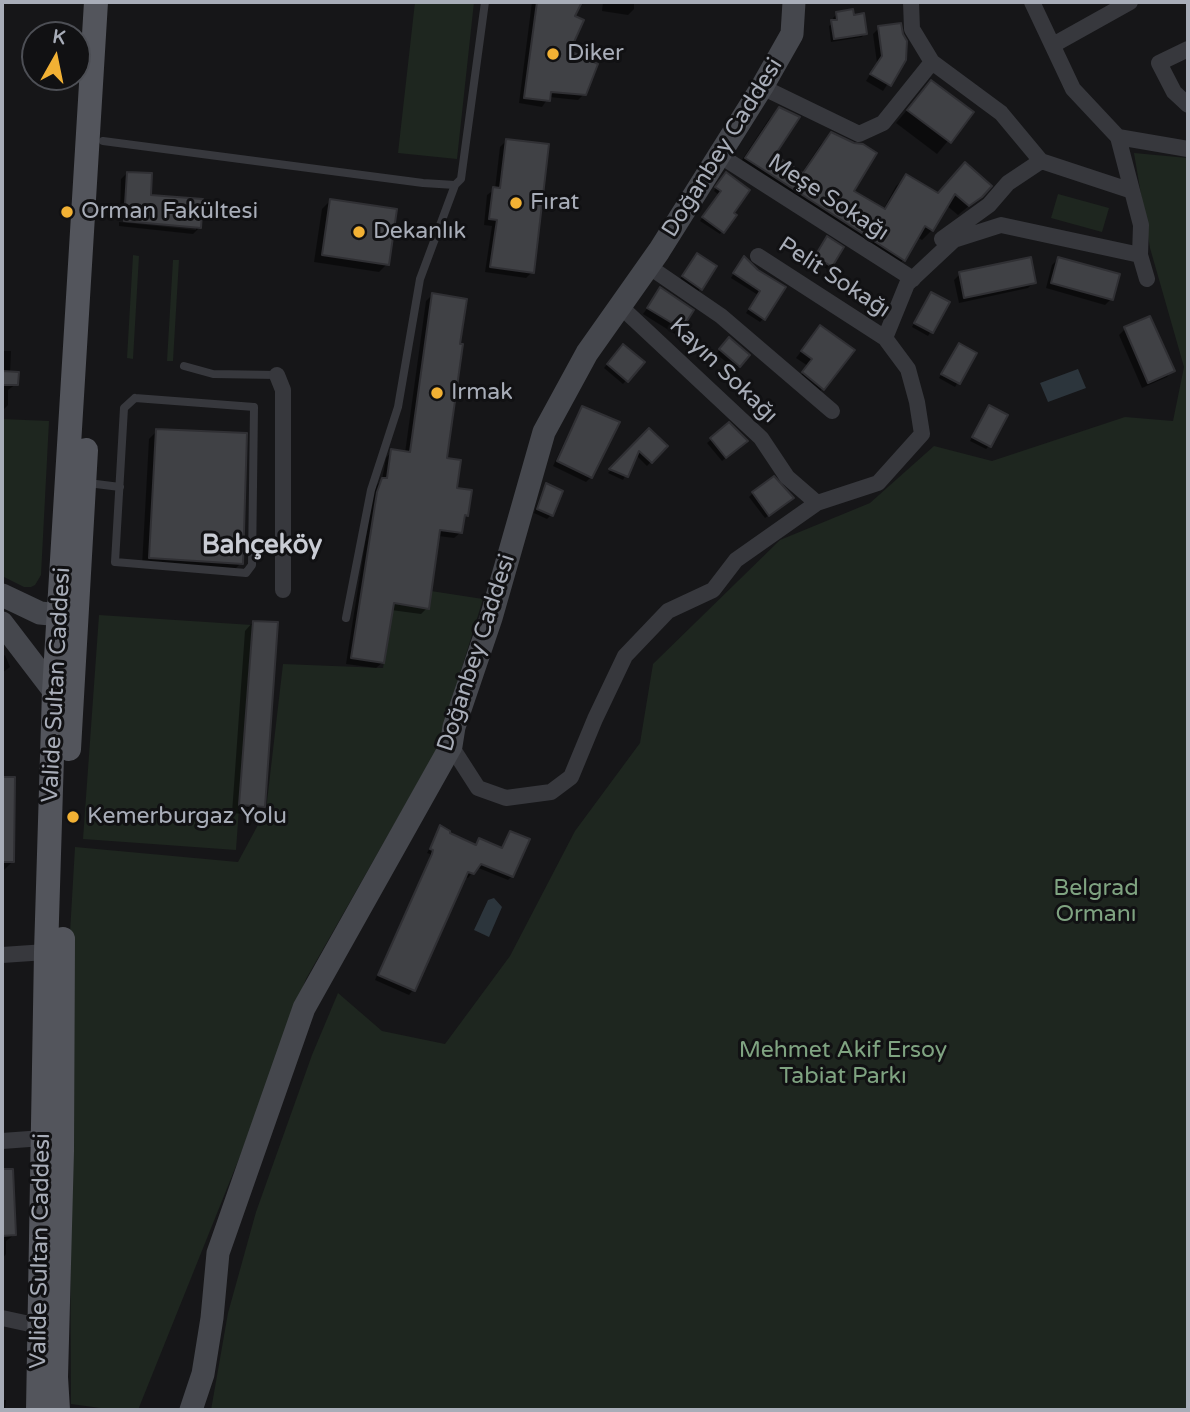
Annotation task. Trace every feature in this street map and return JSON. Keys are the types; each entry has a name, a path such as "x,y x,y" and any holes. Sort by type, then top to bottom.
{"main road":[{"name":"Valide Sultan Caddesi","path":"58,1410 56,1377 62,1150 66,642 85,483 96,141 96,2"},
{"name":"Valide Sultan Caddesi","path":"38,1410 46,952 54,691 66,642 60,615 96,141 110,2"}],"street":[{"name":"Doğanbey Caddesi","path":"191,1410 203,1374 218,1253 304,1008 451,746 454,727 491,618 544,432 587,353 648,267 762,87 792,34 794,2"},
{"path":"911,2 912,29 932,62 1001,113 1041,161 1132,191"},
{"path":"1032,2 1073,89 1118,137 1141,225 1140,255 1147,279"},
{"path":"1053,45 1130,2"},
{"path":"1188,49 1159,63 1174,92 1188,105"},
{"path":"762,87 859,134 883,123 932,62"},
{"path":"1118,137 1188,149"},
{"name":"Meşe Sokağı","path":"719,155 909,276"},
{"path":"451,746 478,788 506,798 551,792 572,777 595,719 625,656 668,611 713,590 736,560 817,503 878,483 922,434 908,369 885,338 909,276 945,237 989,205 1008,183 1041,161"},
{"path":"909,276 954,240 1001,226 1140,255"},
{"name":"Pelit Sokağı","path":"758,256 885,338"},
{"path":"648,267 721,316 832,411"},
{"name":"Kayın Sokağı","path":"620,306 761,438 787,477 817,503"},
{"path":"277,375 283,390 283,590"},
{"path":"2,595 40,613 60,615"},
{"path":"2,621 39,646 66,642"},
{"path":"2,621 54,691"},
{"path":"2,955 46,952"},
{"path":"2,1142 43,1138"},
{"path":"2,1318 39,1326"}],"lane":[{"path":"346,618 371,490 398,407 421,279 455,185 461,179 485,2"},
{"path":"96,141 455,185"},
{"path":"184,366 213,374 277,375"},
{"path":"135,398 254,407 252,565 246,573 115,562 120,487 124,408 135,398"},
{"path":"85,483 120,487"}],"green space":[{"path":"415,2 474,2 457,159 398,153"},
{"name":"Mehmet Akif Ersoy Tabiat Parkı","path":"1134,153 1188,158 1188,1410 211,1410 228,1313 256,1212 312,1055 338,993 382,1031 445,1044 510,956 575,831 640,743 653,664 780,540 870,503 934,446 992,461 1125,417 1173,421 1184,367 1150,248"},
{"path":"1058,194 1109,208 1102,232 1051,218"},
{"path":"133,255 139,256 133,359 127,358"},
{"path":"173,260 179,260 173,361 167,361"},
{"path":"2,419 49,421 41,575 31,587 24,587 2,576"},
{"path":"431,591 483,599 437,749 306,979 240,1156 138,1410 71,1404 69,950 75,847 238,862 266,810 283,664 383,668 394,603 428,608"},
{"path":"99,615 252,625 236,850 83,839"}],"shaded area":[{"path":"1078,369 1086,388 1048,402 1040,383"},
{"path":"494,898 502,907 489,937 474,930 488,900"}],"building":[{"name":"Diker","path":"537,2 582,2 575,16 584,20 570,51 598,64 586,95 551,92 550,101 524,98"},
{"path":"853,9 854,15 864,13 867,34 834,39 831,20 837,20 836,12"},
{"path":"901,23 907,41 906,60 891,86 870,74 882,56 878,26"},
{"path":"931,80 974,112 951,143 907,110"},
{"path":"779,107 800,117 775,155 803,173 831,132 854,143 863,144 877,153 854,191 885,209 906,174 938,193 965,162 992,186 969,206 955,194 933,231 925,226 905,261 745,158"},
{"name":"Fırat","path":"506,139 549,144 534,273 490,267 497,220 489,219 493,187 500,188"},
{"path":"127,172 152,173 151,195 203,199 201,228 124,221"},
{"path":"726,172 750,190 724,233 702,217 721,191 715,187"},
{"name":"Dekanlık","path":"330,199 397,209 389,265 322,255"},
{"path":"827,236 844,247 832,267 815,256"},
{"path":"697,253 717,266 702,290 682,276"},
{"path":"744,256 758,270 786,287 765,320 749,309 760,291 733,273"},
{"path":"1031,257 1036,283 964,298 959,272"},
{"path":"1058,257 1120,274 1113,300 1051,283"},
{"path":"660,287 694,310 682,329 647,308"},
{"path":"931,292 950,302 933,333 914,323"},
{"path":"432,293 467,299 447,458 461,460 457,488 472,490 468,516 465,515 462,533 440,530 429,609 394,603 384,663 351,658 377,492 382,478 387,478 391,449 410,452"},
{"path":"1150,316 1175,371 1148,383 1124,327"},
{"path":"820,325 855,350 824,390 802,372 812,359 801,351"},
{"path":"729,337 750,355 740,367 719,349"},
{"path":"959,343 977,353 960,384 941,374"},
{"path":"623,344 645,362 628,382 607,364"},
{"path":"2,371 19,372 18,385 2,385"},
{"path":"989,405 1008,415 991,447 972,437"},
{"path":"582,406 620,422 592,478 557,461"},
{"path":"729,422 748,441 726,458 710,438"},
{"path":"649,428 668,446 652,463 639,451 628,477 609,469"},
{"path":"156,429 247,433 243,564 149,558"},
{"path":"774,476 794,498 769,516 752,492"},
{"path":"546,483 563,491 553,516 537,509"},
{"path":"253,621 278,622 265,807 239,805"},
{"path":"2,777 15,777 14,862 2,862"},
{"path":"440,825 450,833 476,845 479,838 502,848 510,831 530,839 513,877 481,864 474,874 468,872 415,991 378,975 432,854 433,850 430,849"},
{"path":"2,1169 13,1169 16,1235 2,1236"}],"place":[{"name":"Diker","path":"553,54"},
{"name":"Fırat","path":"516,203"},
{"name":"Orman Fakültesi","path":"67,212"},
{"name":"Dekanlık","path":"359,232"},
{"name":"Irmak","path":"437,393"},
{"name":"Kemerburgaz Yolu","path":"73,817"}],"district":[{"name":"Bahçeköy","path":"262,546"}],"park label":[{"name":"Belgrad Ormanı","path":"1096,902"}]}
